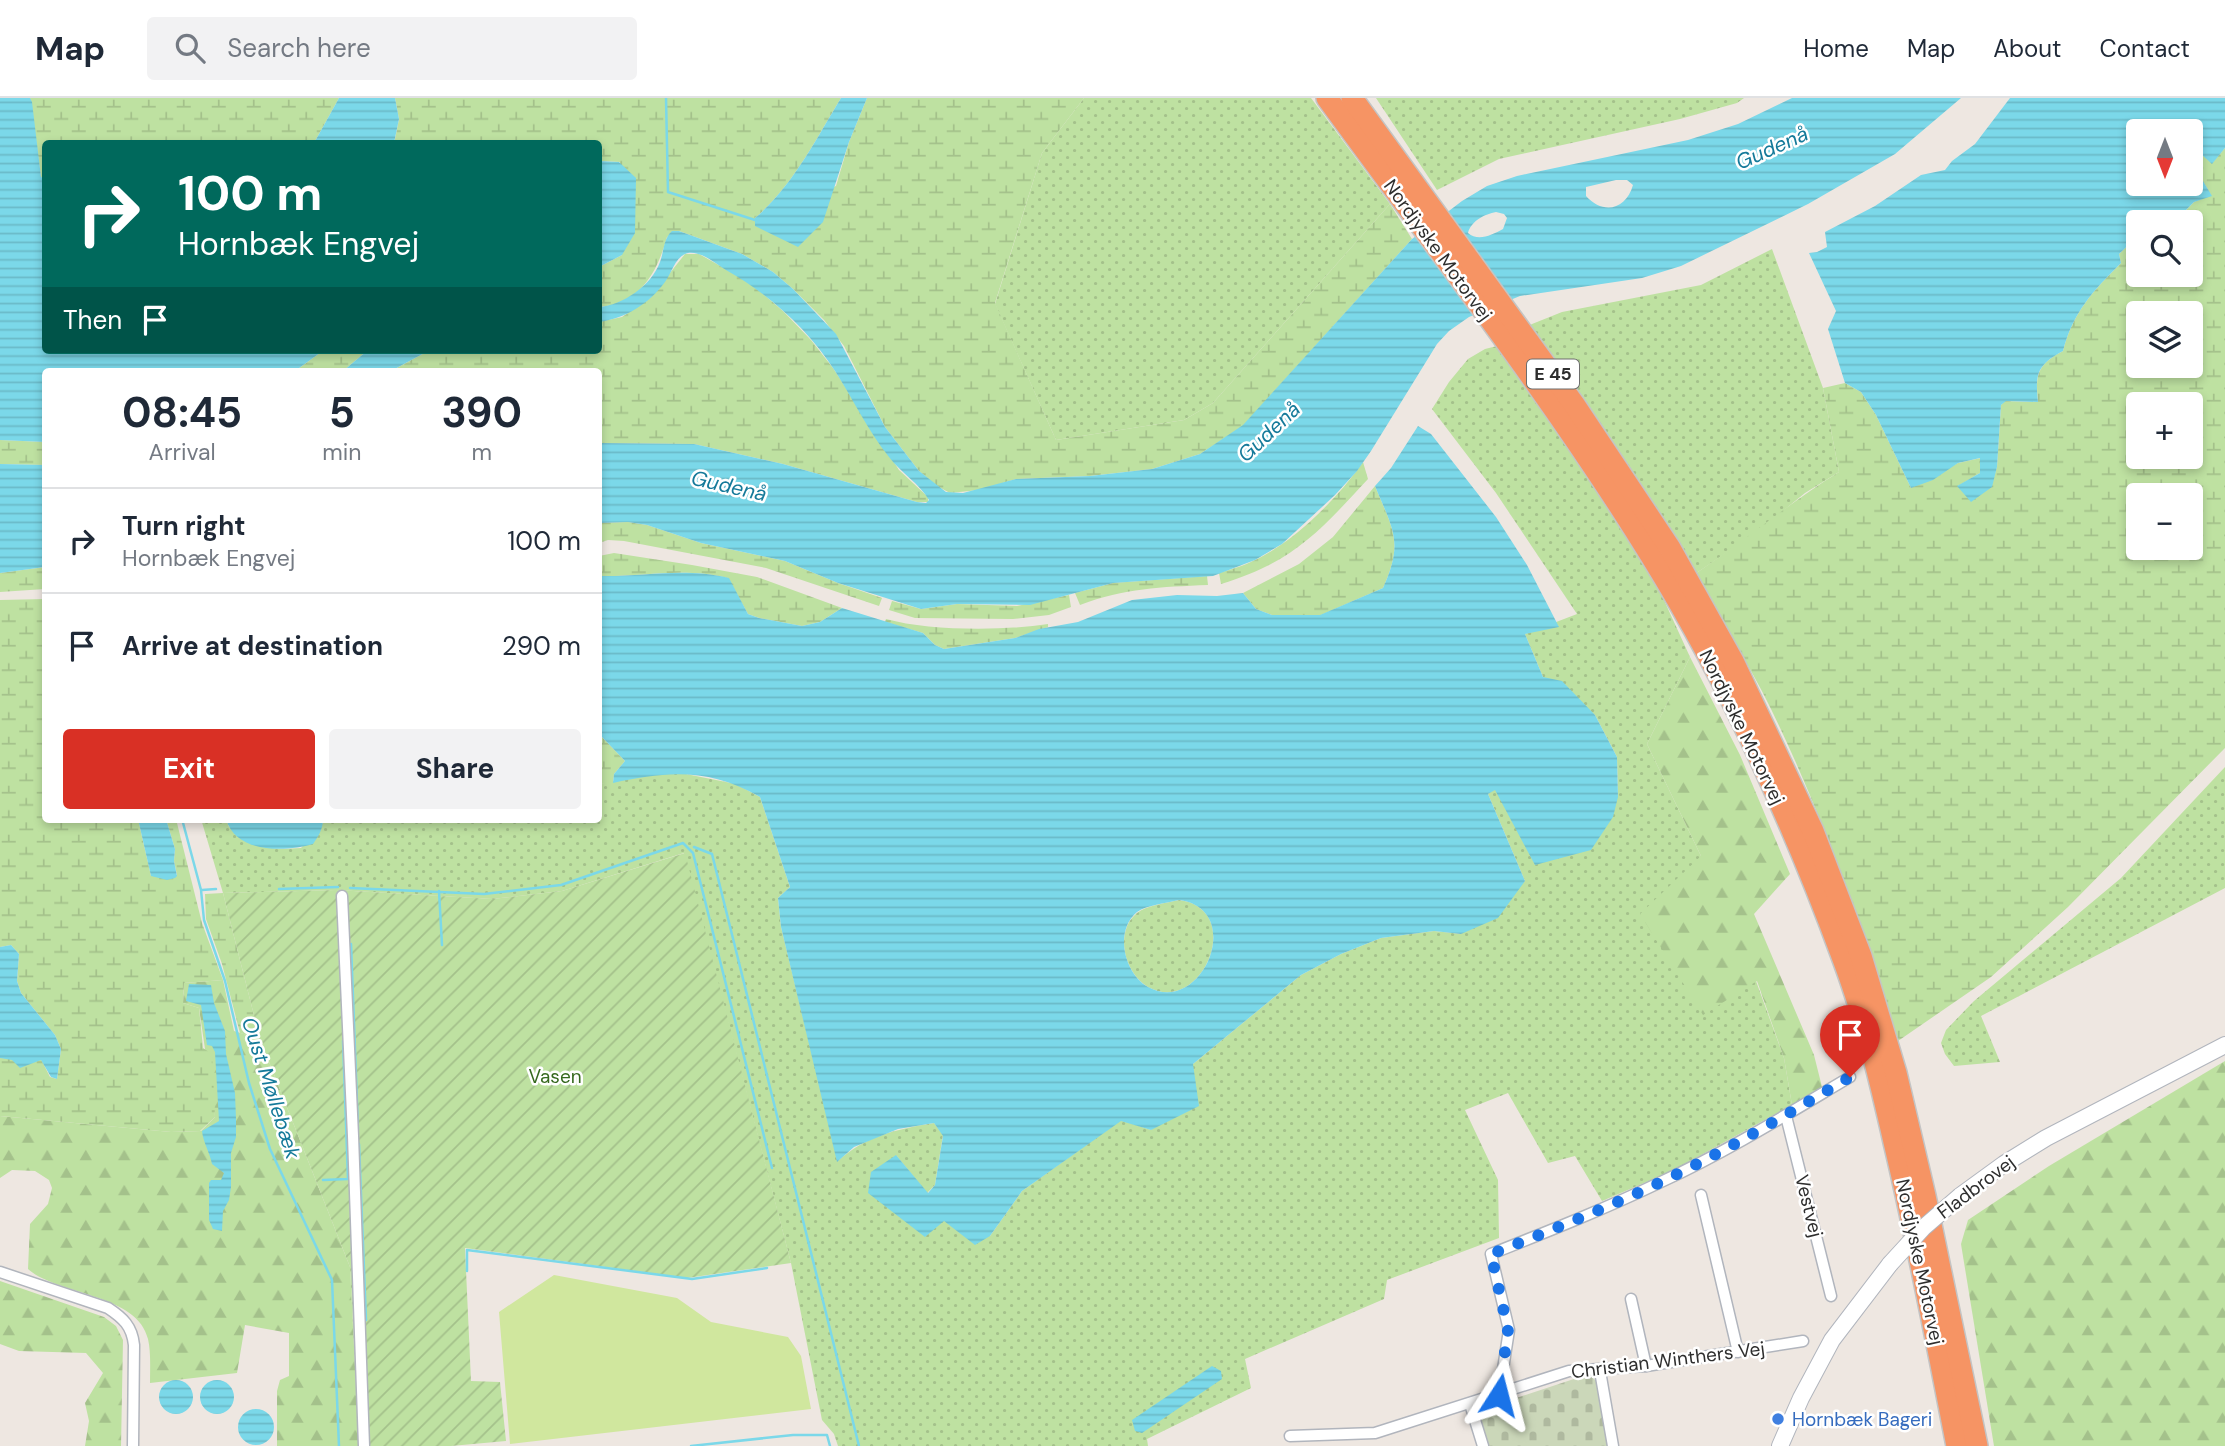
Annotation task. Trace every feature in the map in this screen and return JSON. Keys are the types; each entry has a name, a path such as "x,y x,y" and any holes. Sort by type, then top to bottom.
{"highway":[{"name":"Nordjyske Motorvej","path":"1327,98 1385,160 1607,451 1670,548 1719,675 1801,851 1844,963 1879,1078 1908,1200 1957,1446"},
{"name":"Nordjyske Motorvej","path":"1352,98 1385,160"},
{"name":"Nordjyske Motorvej","path":"1692,607 1733,661 1813,831 1861,956 1896,1073 1925,1196 1977,1446"}],"main road":[{"name":"Fladbrovej","path":"1780,1446 1801,1398 1832,1340 1890,1264 1923,1228 1960,1196 2046,1138 2225,1045"}],"street":[{"path":"342,896 363,1446"},
{"path":"1499,1395 1508,1330 1491,1254 1665,1180 1786,1116 1850,1077"},
{"name":"Vestvej","path":"1786,1116 1831,1296"},
{"path":"1700,1195 1738,1352"},
{"path":"0,1272 108,1308 124,1318 133,1334 134,1345 133,1446"},
{"path":"1631,1299 1646,1366"},
{"name":"Christian Winthers Vej","path":"1290,1436 1375,1433 1569,1371 1646,1366 1803,1341"},
{"path":"1600,1371 1613,1446"},
{"path":"1470,1404 1483,1446"},
{"path":"1375,1433 1377,1446"}],"green space":[{"path":"30,98 339,98 316,140 42,140 41,177"},
{"path":"395,98 841,98 792,177 755,218 836,186 849,142 867,98 1084,98 1042,153 995,303 1056,440 1184,420 1213,403 1390,204 1412,239 1243,426 1200,454 1152,469 1090,476 1016,479 979,490 950,493 919,471 885,427 844,346 824,320 773,272 742,254 679,231 667,237 652,274 636,293 626,300 602,307 602,265 622,255 620,162 602,161 602,140 395,140 399,119"},
{"path":"1084,98 1311,98 1390,204 1213,403 1184,420 1056,440 995,304 1042,153"},
{"path":"1376,98 1744,98 1737,103 1680,119 1499,159 1437,190"},
{"path":"2225,148 2225,748 2068,907 1991,977 1898,1041 1856,915 1808,790 1762,692 1695,574 1839,472 1823,388 1845,383 1861,392 1876,415 1911,488 1958,463 1981,458 1980,473 1958,486 1991,487 1997,467 2001,405 2005,401 2038,402 2037,384 2043,365 2063,351 2078,313 2121,263 2119,254 2126,247 2126,287 2203,287 2203,210 2186,210 2194,202 2211,195 2203,181 2203,155 2212,163"},
{"path":"1772,249 1823,388 1839,472 1805,493 1757,532 1695,574 1658,587 1690,657 1647,744 1701,856 1756,981 1784,1058 1792,1105 1672,1171 1602,1201 1575,1156 1548,1163 1508,1093 1465,1110 1498,1180 1499,1238 1387,1280 1384,1299 1245,1359 1251,1388 1147,1439 1148,1446 838,1446 834,1434 822,1420 791,1263 684,853 562,891 492,899 336,890 223,893 202,823 228,823 229,827 247,839 262,846 279,849 301,848 323,823 602,823 602,783 654,774 686,774 736,784 760,797 790,887 778,898 781,927 838,1161 859,1145 871,1140 895,1131 934,1123 943,1135 935,1185 927,1193 896,1155 944,1221 990,1236 1022,1191 1121,1120 1151,1130 1193,1064 1301,975 1341,954 1381,938 1434,931 1461,934 1525,881 1488,794 1495,789 1618,797 1617,757 1595,715 1543,677 1525,634 1577,614 1496,493 1432,409 1468,359 1485,349 1497,346 1532,324 1562,312 1701,285"},
{"path":"685,254 699,254 749,282 811,340 833,368 899,470 928,497 928,502 917,502 783,464 694,444 602,443 602,368 397,368 423,354 602,354 602,321 622,317 650,298"},
{"path":"318,354 363,354 347,368 299,368"},
{"path":"0,440 42,442 42,465 0,464"},
{"path":"1363,462 1368,479 1303,544 1267,566 1221,584 1219,573 1255,560 1300,531 1341,490"},
{"path":"1375,486 1394,536 1393,559 1383,588 1321,615 1272,615 1256,609 1243,593 1299,564 1333,537"},
{"path":"602,523 647,525 701,543 785,561 882,598 879,606 766,568 624,541 602,542"},
{"path":"614,553 757,577 842,608 820,622 802,626 759,618 748,614 728,578 695,573 602,576 602,555"},
{"path":"42,567 42,589 0,592 0,573"},
{"path":"1207,576 1208,585 1128,592 1080,605 1075,593 1113,583"},
{"path":"1069,595 1071,607 1049,615 1013,619 915,618 889,610 892,601 921,609 957,604 1017,606"},
{"path":"42,599 42,823 139,823 151,876 177,875 175,849 167,823 177,823 202,923 223,980 184,983 183,1003 199,1008 203,1048 212,1054 215,1117 200,1131 171,1132 0,1116 0,1058 41,1059 50,1077 57,1079 61,1049 55,1035 21,993 17,981 19,954 11,945 0,947 0,600"},
{"path":"886,619 944,628 988,629 1048,624 1048,627 1015,638 944,649 935,645 923,633 885,622"},
{"path":"1690,657 1740,755 1790,874 1754,914 1814,1055 1822,1087 1792,1105 1784,1058 1757,981 1703,1015 1640,914 1701,856 1647,744"},
{"path":"602,737 625,761 614,774 613,783 602,784"},
{"path":"2225,767 2225,888 1981,1016 2000,1062 1954,1066 1941,1043 1946,1030 1974,1001 2121,878"},
{"name":"Vasen","path":"685,853 791,1263 687,1278 465,1248 471,1381 500,1382 506,1441 451,1446 359,1446 350,1267 260,1039 223,893 336,890 492,899 562,891"},
{"path":"223,893 260,1039 240,1033 222,964 206,919 205,894"},
{"path":"1179,900 1199,908 1210,922 1213,939 1209,958 1199,975 1185,987 1168,992 1148,987 1140,981 1128,962 1124,941 1130,921 1141,910"},
{"path":"223,980 234,1031 260,1039 350,1267 359,1446 277,1446 277,1391 280,1380 289,1376 289,1333 245,1325 237,1373 150,1383 148,1339 141,1324 113,1304 41,1278 28,1269 30,1224 48,1204 52,1188 49,1180 35,1171 12,1170 0,1178 0,1116 171,1132 201,1131 215,1117 199,1008 183,1003 184,983"},
{"path":"2225,1061 2225,1446 1994,1446 1961,1244 1968,1220 2049,1166"},
{"path":"554,1275 677,1298 711,1322 788,1337 801,1356 811,1409 510,1444 499,1312"},
{"path":"0,1281 104,1317 116,1326 123,1340 121,1446 85,1446 89,1421 85,1403 103,1373 86,1353 19,1351 0,1344"},
{"path":"1583,1376 1592,1377 1597,1382 1608,1446 1488,1446 1477,1411"}],"water":[{"path":"0,98 30,98 42,177 42,354 318,354 299,368 42,368 42,442 0,440"},
{"path":"339,98 395,98 399,119 395,140 316,140"},
{"path":"841,98 867,98 849,142 823,222 798,247 755,226 755,218 792,177"},
{"name":"Gudenå","path":"1792,98 1961,98 1895,154 1808,204 1681,266 1642,278 1520,296 1469,317 1449,331 1437,344 1371,451 1335,495 1282,544 1255,560 1213,576 1113,583 1030,605 957,604 921,609 838,583 785,561 701,543 647,525 628,522 602,523 602,443 694,444 783,464 917,502 926,503 929,500 881,447 835,371 813,341 772,301 708,258 693,253 684,255 677,261 659,290 644,303 628,313 602,321 602,306 635,293 650,279 656,271 665,242 672,231 679,231 742,254 773,272 793,289 836,334 885,427 919,471 946,492 963,493 1016,479 1090,476 1152,469 1200,454 1243,425 1412,239 1462,201 1487,186 1517,176 1688,140 1738,124","holes":["1627,180 1633,185 1630,193 1625,200 1613,207 1600,206 1586,196 1586,187","1487,214 1504,214 1507,218 1503,229 1481,237 1468,233 1472,225"]},
{"path":"2010,98 2225,98 2225,148 2212,164 2203,156 2203,119 2126,119 2126,196 2203,196 2203,181 2212,196 2194,202 2186,210 2126,210 2126,247 2119,254 2121,263 2078,313 2063,351 2048,361 2040,371 2037,384 2038,402 2006,401 2001,405 1997,467 1992,487 1971,502 1957,486 1980,473 1980,458 1958,463 1933,480 1911,488 1876,415 1861,392 1845,383 1828,329 1836,311 1809,253 1827,247 1825,232 1875,206 1921,175 1945,170 1952,161 1975,144"},
{"path":"602,161 619,162 636,178 635,233 622,255 602,265"},
{"path":"363,354 423,354 397,368 347,368"},
{"path":"1418,426 1431,434 1496,517 1527,565 1559,627 1525,634 1543,677 1562,681 1595,715 1617,757 1618,797 1613,817 1591,850 1535,865 1495,790 1488,794 1525,881 1498,918 1461,934 1434,931 1381,938 1341,954 1301,975 1193,1064 1199,1106 1151,1130 1121,1121 1022,1191 990,1236 975,1245 944,1221 925,1237 868,1193 871,1172 896,1155 928,1193 935,1185 943,1136 934,1123 898,1129 854,1147 837,1162 781,927 778,898 790,887 760,797 724,781 688,775 652,776 613,783 614,774 625,761 602,737 602,576 695,573 729,578 748,614 759,618 802,626 820,622 842,608 923,633 935,645 944,649 1015,638 1039,629 1078,622 1132,600 1177,595 1217,596 1243,593 1256,609 1272,615 1320,615 1383,588 1393,559 1394,536 1375,486 1391,468","holes":["1179,900 1199,908 1210,922 1213,939 1209,958 1199,975 1185,987 1168,992 1148,987 1133,972 1128,962 1124,940 1130,920 1137,912"]},
{"path":"0,464 42,465 42,567 0,573"},
{"path":"139,823 167,823 175,849 177,876 167,880 151,876"},
{"path":"228,823 322,823 313,844 302,847 263,848 240,839"},
{"path":"11,945 19,954 17,981 21,993 55,1035 61,1049 57,1079 51,1077 41,1060 20,1068 12,1060 0,1058 0,947"},
{"path":"189,984 211,985 214,1003 225,1031 226,1054 235,1093 236,1137 231,1153 231,1187 229,1200 223,1211 222,1231 213,1229 209,1220 209,1183 211,1180 221,1180 224,1173 212,1164 202,1131 219,1121 215,1052 212,1046 207,1045 201,1005 186,1001"},
{"path":"1212,1366 1221,1371 1222,1379 1142,1433 1135,1431 1132,1420"},
{"path":"176,1380 188,1385 193,1397 188,1409 176,1414 164,1409 159,1397 164,1385"},
{"path":"217,1380 229,1385 234,1397 229,1409 217,1414 205,1409 200,1397 205,1385"},
{"path":"256,1409 269,1414 274,1427 269,1440 256,1445 243,1440 238,1427 243,1414"}],"waterway":[{"path":"666,98 668,192 755,220"},
{"name":"Oust Møllebæk","path":"183,823 201,890 204,920 225,981 249,1083 270,1149 332,1280 339,1446"},
{"path":"350,888 484,894 561,885 683,843 693,853 772,1168"},
{"path":"694,847 712,854 859,1446"},
{"path":"279,889 338,887"},
{"path":"202,890 216,889"},
{"path":"439,891 442,945"},
{"path":"351,944 358,1129"},
{"path":"323,1180 348,1179 343,1041"},
{"path":"359,1144 366,1320"},
{"path":"467,1271 467,1250 692,1279 767,1268"},
{"name":"Oust Møllebæk","path":"691,1446 793,1435 827,1435 830,1446"}],"place":[{"name":"Hornbæk Bageri","path":"1778,1419"}],"route":[{"path":"1499,1395 1508,1330 1491,1254 1665,1180 1786,1116 1850,1077"}]}
